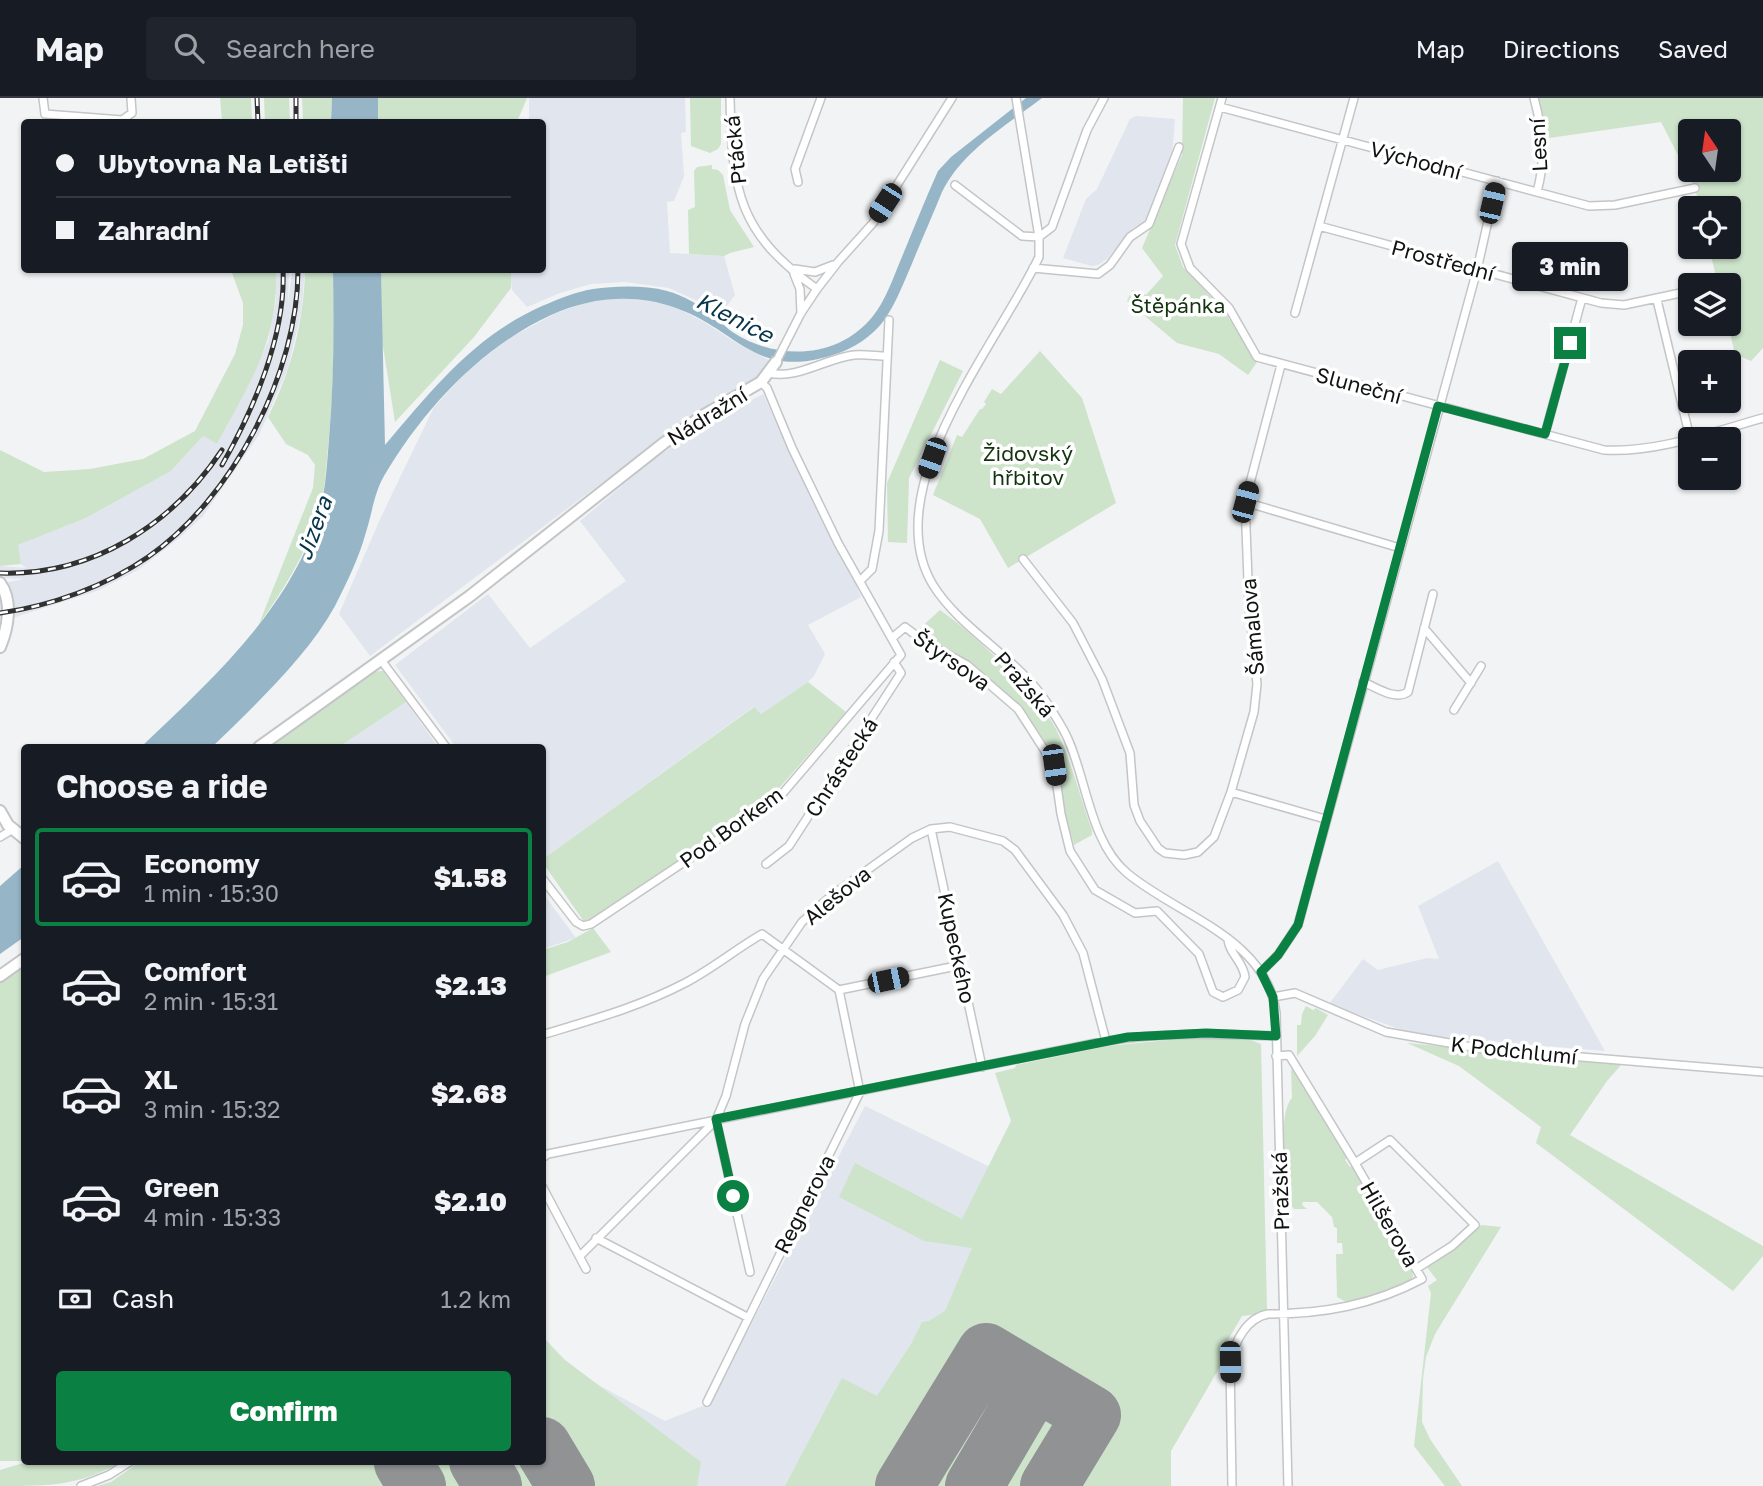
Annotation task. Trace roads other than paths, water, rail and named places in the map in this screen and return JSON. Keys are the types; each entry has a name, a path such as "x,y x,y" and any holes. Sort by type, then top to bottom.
{"street":[{"path":"43,98 45,114 109,119"},
{"path":"123,119 132,113 131,98"},
{"name":"Ptácká","path":"730,98 734,175 742,202 762,241 817,289"},
{"path":"798,182 795,169 821,98"},
{"name":"Nádražní","path":"263,744 470,596 663,443 765,378 817,289 873,223 952,98"},
{"name":"Pražská","path":"1016,98 1039,237 1039,257 977,363 932,458 922,486 918,510 919,549 929,576 945,601 1011,663 1045,700 1070,742 1103,845 1126,872 1247,955 1261,972 1273,997 1288,1486"},
{"path":"955,185 1022,236 1039,237 1052,227 1087,130 1104,98"},
{"name":"Sluneční","path":"1222,98 1181,244 1190,268 1229,308 1258,357 1604,450 1627,451 1678,440"},
{"path":"1295,313 1354,98"},
{"name":"Lesní","path":"1534,98 1541,123 1544,167 1537,192"},
{"name":"Východní","path":"1220,107 1590,206 1615,205 1695,188"},
{"path":"1033,268 1098,274 1110,265 1130,237 1149,224 1179,147"},
{"path":"1261,972 1278,955 1298,925 1477,270 1497,181"},
{"name":"Prostřední","path":"1319,226 1601,303 1624,304 1678,294"},
{"path":"791,268 815,272 838,262"},
{"path":"791,268 800,289 801,313"},
{"path":"1545,434 1582,298"},
{"path":"1657,300 1687,427"},
{"path":"860,581 872,569 879,531 889,320"},
{"path":"765,378 791,375 802,369 853,355 887,356"},
{"name":"Šámalova","path":"1023,559 1073,623 1102,679 1130,752 1134,805 1140,821 1158,848 1165,853 1184,855 1198,852 1214,837 1251,726 1257,684 1249,606 1245,502 1281,365"},
{"name":"Štyrsova","path":"765,378 792,448 838,542 901,655"},
{"name":"Sluneční","path":"1730,427 1763,418"},
{"path":"1245,502 1401,548"},
{"path":"0,583 4,589 8,621 0,647"},
{"path":"1363,682 1396,696 1403,696 1408,692 1433,594"},
{"name":"Štyrsova","path":"892,638 905,626 925,642 967,665 1018,709 1054,765 1070,851 1095,890 1135,913 1157,911 1199,954 1213,992 1223,997 1238,990 1244,977 1240,962 1229,950 1228,940"},
{"path":"1424,628 1471,683"},
{"name":"Pod Borkem","path":"546,883 576,922 583,926 591,924 777,800 901,655"},
{"path":"381,660 444,744"},
{"name":"Chrástecká","path":"766,864 789,846 901,673 894,662"},
{"path":"1454,710 1481,666"},
{"path":"1231,792 1325,819"},
{"path":"0,811 4,821 21,836"},
{"path":"931,829 950,827 1003,841 1015,850 1063,915 1083,953 1106,1041"},
{"path":"0,837 13,829"},
{"name":"Alešova","path":"716,1119 726,1096 745,1024 763,979 802,922 831,896 912,838 931,829"},
{"name":"Kupeckého","path":"931,829 982,1067"},
{"path":"546,1034 648,1001 702,974 762,934 839,990 860,1092"},
{"path":"0,976 21,961"},
{"path":"839,990 961,965"},
{"name":"K Podchlumí","path":"1273,997 1295,993 1386,1032 1484,1049 1763,1072"},
{"path":"546,1155 1128,1037 1206,1033 1276,1036"},
{"name":"Hilšerova","path":"1276,1056 1289,1055 1422,1279 1376,1300 1334,1311 1284,1318"},
{"name":"Regnerova","path":"706,1402 860,1092"},
{"path":"580,1256 716,1119"},
{"path":"716,1119 750,1272"},
{"path":"1355,1163 1390,1140 1475,1225 1452,1246 1416,1269"},
{"path":"546,1193 586,1269"},
{"path":"596,1238 747,1317"},
{"path":"1232,1486 1230,1362 1233,1350 1253,1319 1263,1314 1284,1318"},
{"path":"81,1486 109,1475 125,1465"}],"water":[{"path":"332,98 378,98 378,119 331,119"},
{"path":"1026,98 1042,98 986,140 961,164 942,192 889,313 875,331 848,349 806,361 784,361 765,357 697,317 676,308 629,299 597,301 566,309 525,329 501,345 456,383 417,427 400,451 375,496 360,551 335,606 310,644 279,680 215,744 144,744 246,641 290,580 306,548 319,513 327,467 333,375 333,273 381,273 385,445 456,366 495,333 542,306 586,290 630,287 667,291 698,305 731,331 770,348 807,351 826,348 843,341 873,316 885,297 938,171 951,157"},
{"path":"21,868 21,939 0,954 0,886"}],"railway":[{"path":"257,98 258,119"},
{"path":"296,98 296,119"},
{"path":"222,465 266,370 279,320 283,273"},
{"path":"0,613 58,600 114,577 148,557 179,532 207,502 233,467 255,430 273,390 287,350 295,309 298,273"},
{"path":"0,573 34,572 66,566 127,541 154,523 179,501 202,477 222,450"}],"park label":[{"name":"Štěpánka","path":"1178,305"},
{"name":"Židovský hřbitov","path":"1028,465"}],"water label":[{"name":"Klenice","path":"735,317"},
{"name":"Jizera","path":"313,528"}]}
